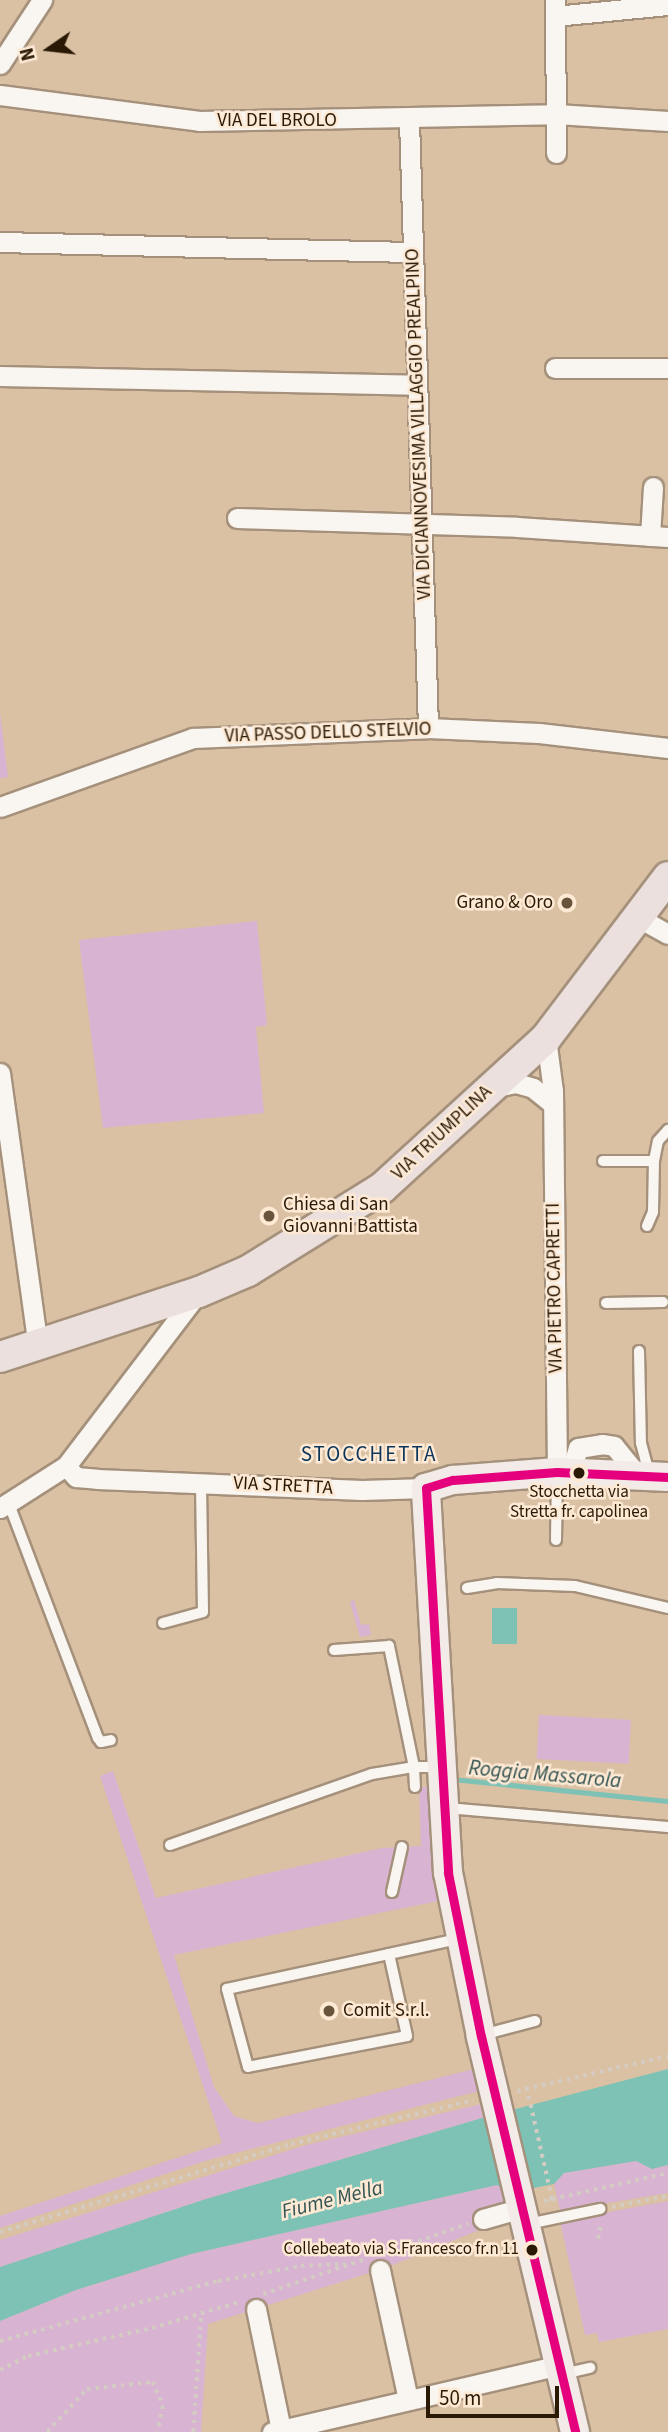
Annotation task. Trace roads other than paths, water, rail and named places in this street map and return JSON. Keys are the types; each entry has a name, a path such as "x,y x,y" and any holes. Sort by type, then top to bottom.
{"main road":[{"name":"VIA TRIUMPLINA","path":"10,1358 199,1292 286,1250 382,1188 546,1038 668,877"}],"street":[{"path":"0,64 42,0"},
{"path":"556,153 555,8 659,3"},
{"name":"VIA DEL BROLO","path":"0,95 199,121 409,120 556,114 668,121"},
{"name":"VIA DICIANNOVESIMA VILLAGGIO PREALPINO","path":"409,120 428,728"},
{"path":"0,242 412,252"},
{"path":"555,368 668,368"},
{"path":"0,376 416,385"},
{"path":"237,518 659,536 653,487"},
{"name":"VIA PASSO DELLO STELVIO","path":"0,807 193,738 428,728 539,733 668,748"},
{"path":"639,918 668,934"},
{"name":"VIA PIETRO CAPRETTI","path":"546,1038 559,1162 564,1472"},
{"path":"0,1073 10,1358"},
{"path":"491,1088 516,1083 533,1088 553,1104"},
{"name":"VIA TRIUMPLINA","path":"66,1466 199,1292"},
{"path":"3,1505 66,1466"},
{"name":"VIA STRETTA","path":"66,1466 76,1477 97,1479 362,1490 426,1488 453,1480 564,1472 653,1477"},
{"path":"426,1488 428,1767 442,1808 460,1939 481,2036 488,2102 506,2137 575,2432"},
{"path":"483,2219 523,2209"},
{"path":"380,2270 408,2400"},
{"path":"250,2303 276,2431 408,2400 561,2370"}],"lane":[{"path":"647,1226 653,1212 653,1161 658,1141 668,1130"},
{"path":"603,1161 653,1161"},
{"path":"606,1303 663,1302"},
{"path":"639,1351 641,1443 653,1477"},
{"path":"556,1540 564,1472"},
{"path":"163,1623 203,1612 201,1482"},
{"path":"3,1505 98,1738 102,1742 111,1740"},
{"path":"467,1588 497,1583 575,1586 668,1608"},
{"path":"334,1650 389,1646 428,1767"},
{"path":"415,1787 428,1767"},
{"path":"170,1845 372,1774 428,1767"},
{"path":"442,1808 668,1827"},
{"path":"391,1892 402,1847"},
{"path":"390,1954 407,2036 248,2067 228,1989 390,1954 460,1939"},
{"path":"481,2036 535,2021"},
{"path":"523,2209 600,2209"},
{"path":"561,2370 590,2368"}],"water":[{"path":"492,1608 517,1608 517,1644 492,1644"},
{"name":"Fiume Mella","path":"668,2069 668,2165 652,2169 636,2161 564,2173 554,2184 509,2193 497,2185 191,2254 76,2290 0,2321 0,2267 206,2199 489,2116"}],"waterway":[{"name":"Roggia Massarola","path":"452,1779 668,1801"}],"place":[{"name":"Grano & Oro","path":"567,903"},
{"name":"Chiesa di San Giovanni Battista","path":"269,1216"},
{"name":"Stocchetta via Stretta fr. capolinea","path":"579,1473"},
{"name":"Comit S.r.l.","path":"329,2011"},
{"name":"Collebeato via S.Francesco fr.n 11","path":"532,2250"}],"district":[{"name":"STOCCHETTA","path":"369,1454"}]}
